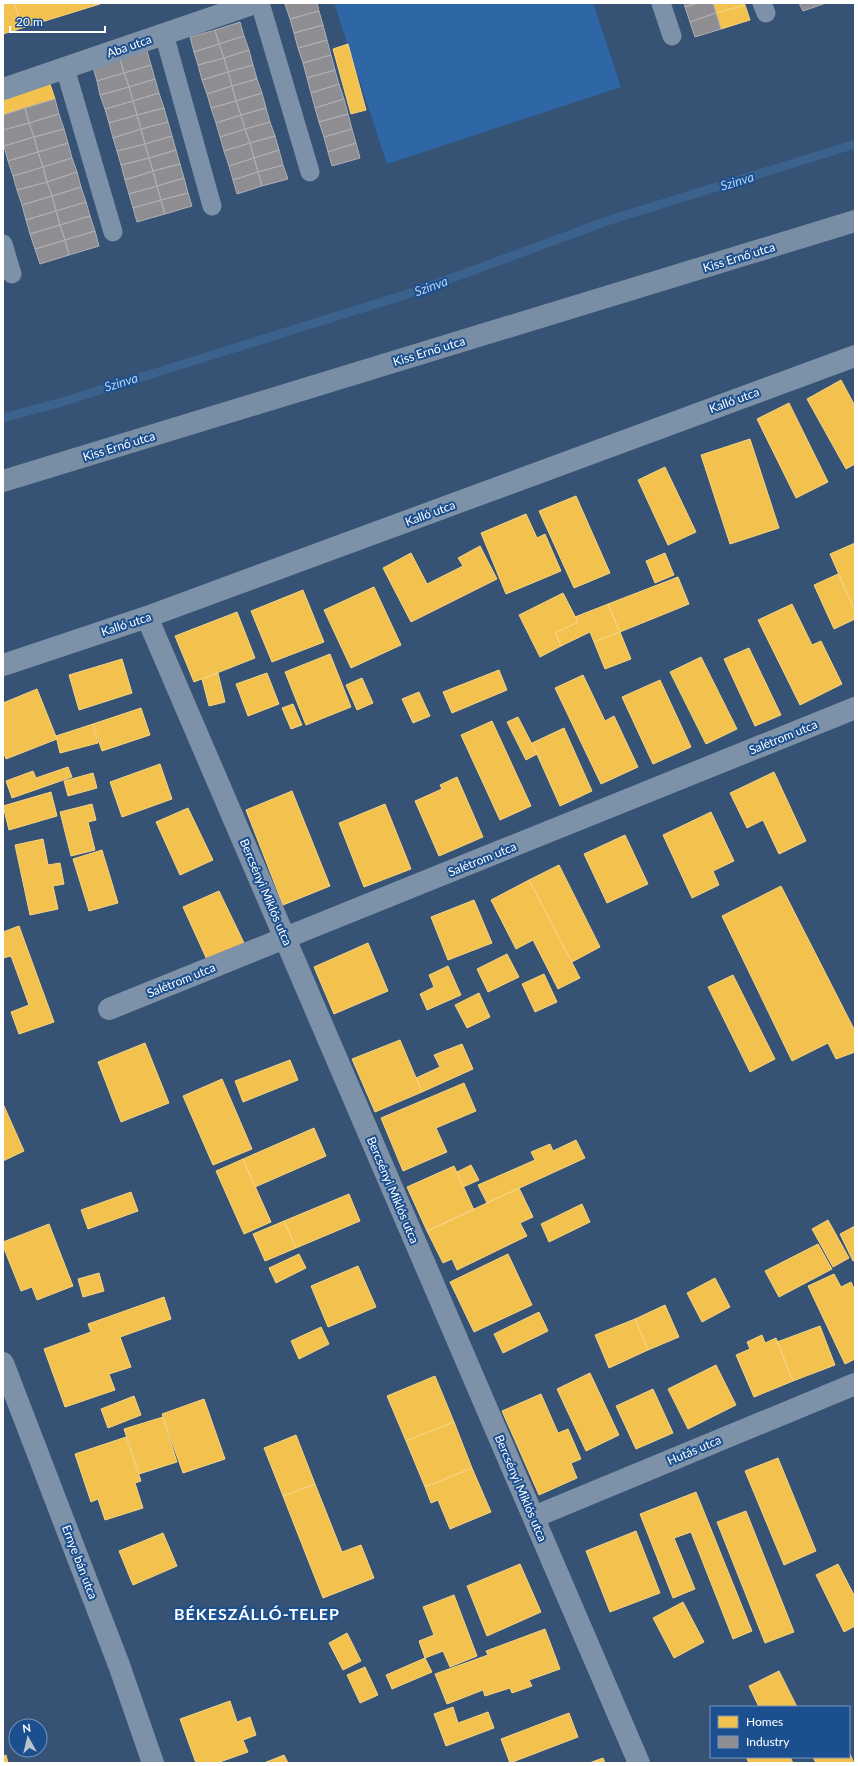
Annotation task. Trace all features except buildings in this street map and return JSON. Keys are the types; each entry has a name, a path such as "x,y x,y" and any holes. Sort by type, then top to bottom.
{"street":[{"name":"Aba utca","path":"3,89 255,3"},
{"name":"Kiss Ernő utca","path":"3,481 855,221"},
{"name":"Kalló utca","path":"3,665 148,618 855,356"},
{"name":"Bercsényi Miklós utca","path":"148,618 639,1763"},
{"name":"Salétrom utca","path":"109,1009 855,708"},
{"name":"Ernye bán utca","path":"3,1363 120,1665 153,1763"},
{"name":"Hutás utca","path":"534,1517 855,1384"}],"lane":[{"path":"260,3 310,172"},
{"path":"661,3 672,36"},
{"path":"164,34 212,206"},
{"path":"65,68 113,232"},
{"path":"3,244 12,274"}],"shaded area":[{"path":"334,3 593,3 621,87 387,164"}],"waterway":[{"name":"Szinva","path":"3,418 62,402 414,292 610,220 855,144"}],"district":[{"name":"BÉKESZÁLLÓ-TELEP","path":"257,1613"}]}
